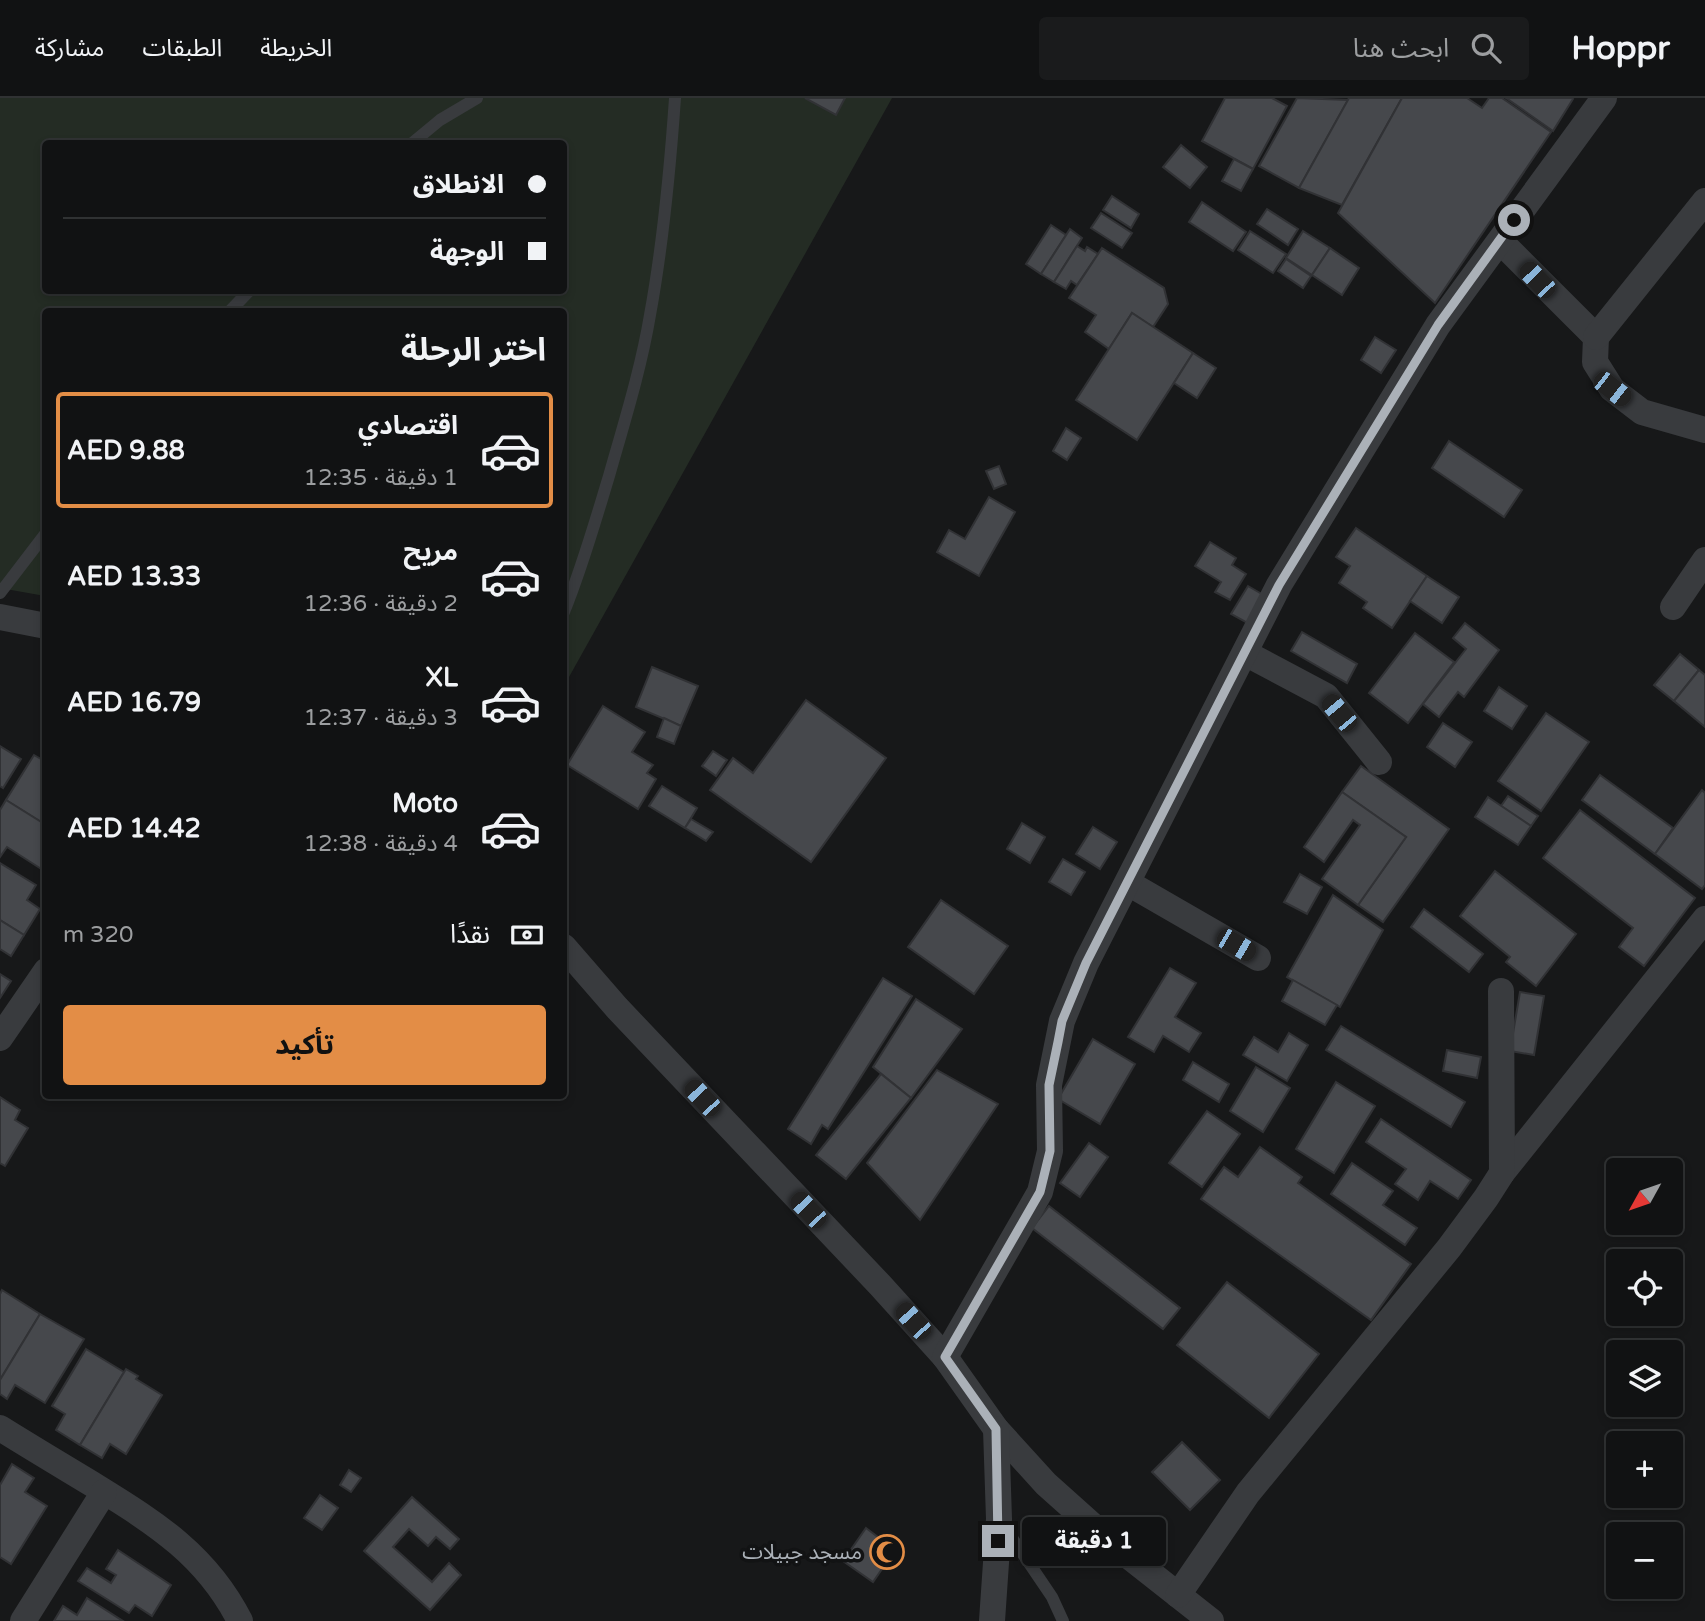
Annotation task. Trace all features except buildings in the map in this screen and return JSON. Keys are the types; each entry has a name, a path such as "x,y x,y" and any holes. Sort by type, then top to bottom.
{"street":[{"path":"945,1357 1040,1192 1050,1151 1049,1085 1062,1021 1086,963 1279,585 1438,325 1604,98"},
{"path":"1705,201 1596,337 1595,362 1612,389 1642,412 1705,430"},
{"path":"1500,241 1596,337"},
{"path":"1673,607 1705,560"},
{"path":"0,617 42,625"},
{"path":"1245,653 1325,696 1379,762"},
{"path":"1128,883 1258,958"},
{"path":"1178,1595 1248,1493 1449,1248 1502,1173 1705,919"},
{"path":"567,950 626,1018 945,1357 996,1429 1046,1484 1112,1543 1211,1621"},
{"path":"0,1038 42,977"},
{"path":"1501,991 1502,1173"},
{"path":"0,1428 148,1519 181,1544 211,1574 240,1621"},
{"path":"992,1621 999,1519 996,1429"},
{"path":"23,1621 104,1492"}],"lane":[{"path":"416,140 440,120 477,98"},
{"path":"567,604 593,531 650,317 671,165 675,98"},
{"path":"233,308 246,294"},
{"path":"0,593 42,538"},
{"path":"999,1519 1052,1597 1063,1621"}],"shaded area":[{"path":"0,98 892,98 567,681 567,308 42,308 42,595 0,588"}],"place":[{"name":"مسجد جبيلات","path":"887,1552"}],"route":[{"path":"998,1541 996,1429 945,1357 1040,1192 1050,1151 1049,1085 1062,1021 1086,963 1279,585 1438,325 1514,220"}]}
